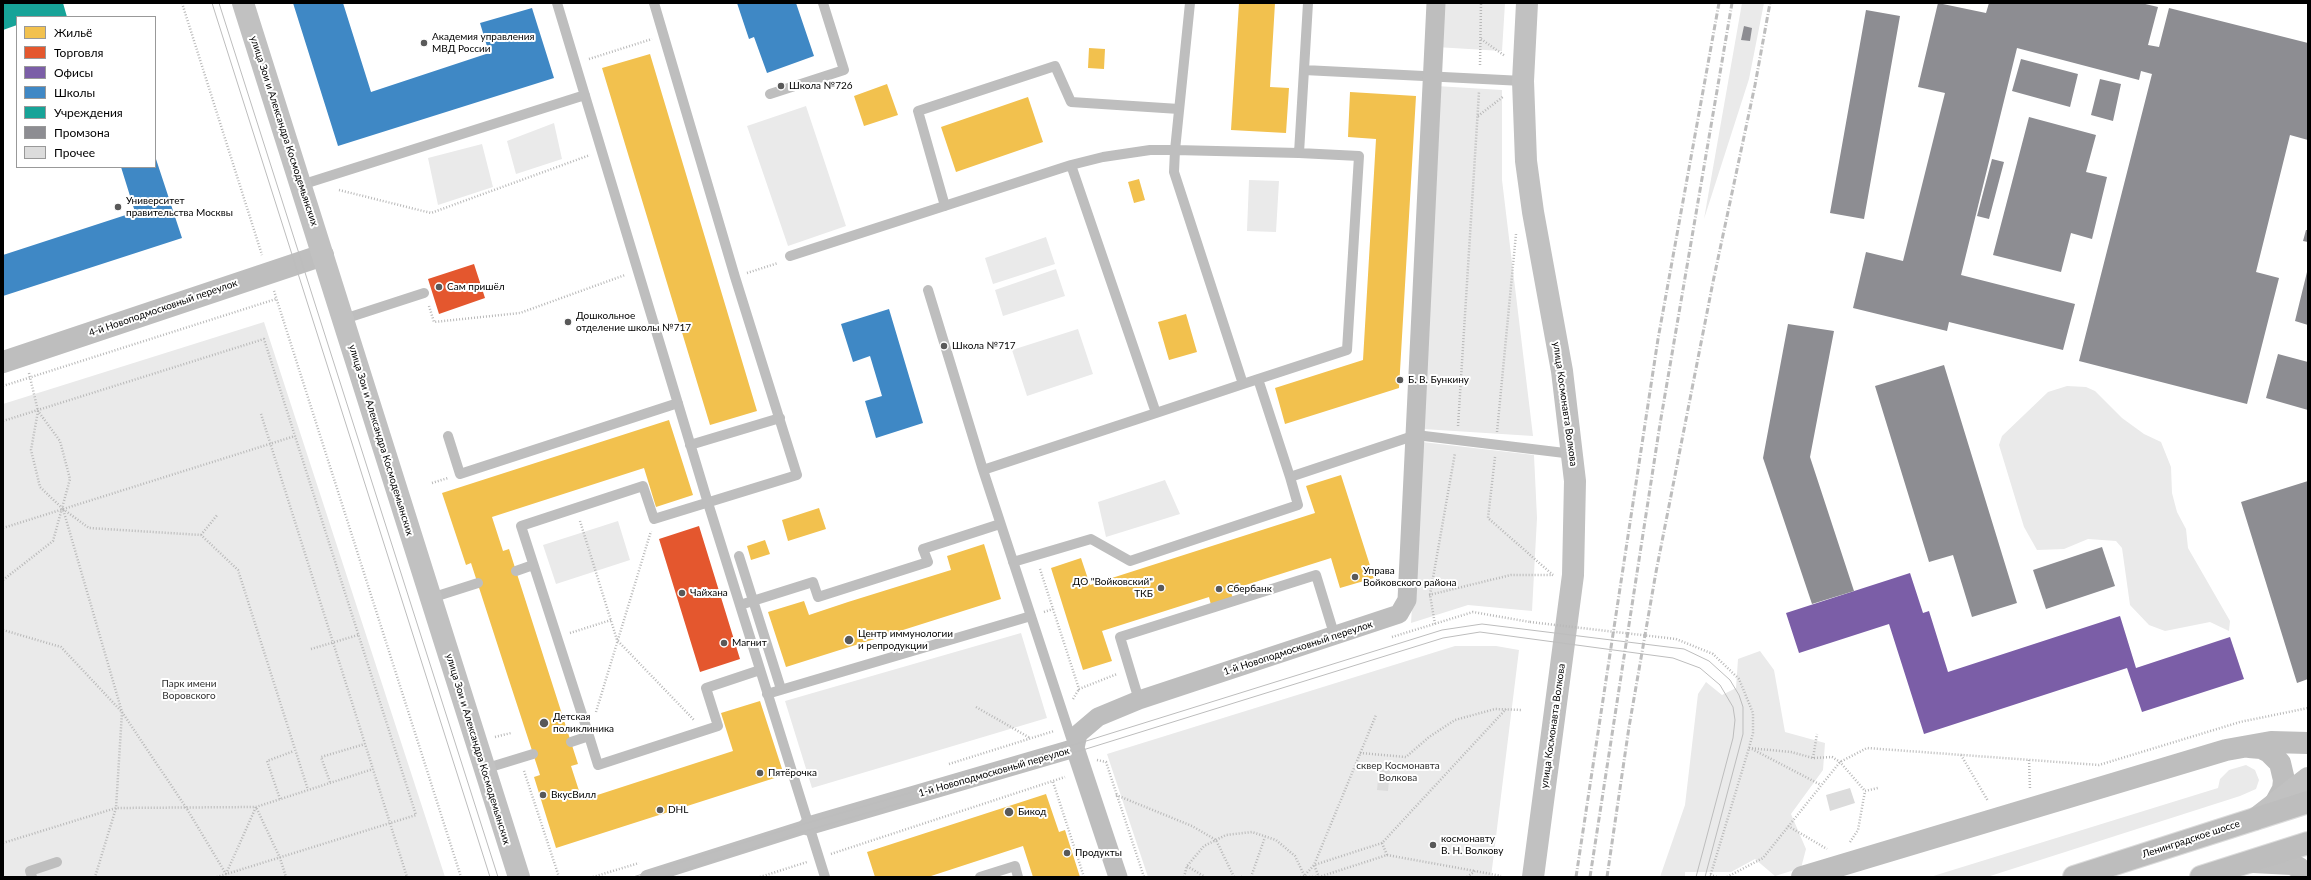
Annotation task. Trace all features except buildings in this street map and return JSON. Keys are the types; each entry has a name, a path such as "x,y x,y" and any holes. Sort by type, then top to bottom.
{"main road":[{"name":"улица Зои и Александра Космодемьянских","path":"243,3 519,877"},
{"name":"улица Космонавта Волкова","path":"1527,3 1514,87 1533,212 1562,371 1573,454 1575,511 1573,575 1533,877"},
{"path":"2255,818 2308,778"},
{"name":"Ленинградское шоссе","path":"2074,877 2308,802"},
{"path":"2201,877 2308,843"}],"street":[{"path":"1407,600 1436,3"},
{"name":"4-й Новоподмосковный переулок","path":"3,362 23,356 261,261 323,255"},
{"name":"1-й Новоподмосковный переулок","path":"647,877 808,826 1077,756 1078,734 1098,717 1139,700 1399,614 1407,600"},
{"path":"1802,877 2029,808 2239,748 2271,742 2308,744"},
{"path":"2239,748 2262,748 2276,757 2283,772 2284,780 2283,790 2276,802"},
{"path":"1077,756 1118,877"},
{"path":"2249,862 2292,864 2299,868 2308,877"}],"lane":[{"path":"557,3 690,445 825,877"},
{"path":"654,3 735,277 797,474 654,519 644,486 521,526 598,765 718,726 706,688 760,670"},
{"path":"770,94 844,70 823,3"},
{"path":"1190,3 1174,172 1243,384"},
{"path":"1299,153 1308,3"},
{"path":"945,206 918,111 1055,66 1071,102 1179,109"},
{"path":"1304,70 1480,78 1514,87"},
{"path":"300,185 585,96"},
{"path":"790,256 1071,165 1102,157 1150,150 1299,153 1359,156 1348,350 983,470"},
{"path":"1071,165 1156,413"},
{"path":"928,290 1000,524 1077,756"},
{"path":"344,319 424,292"},
{"path":"1013,562 1091,539 1130,561 1298,505 1258,380"},
{"path":"448,436 460,474 678,403"},
{"path":"690,445 780,418"},
{"path":"1290,477 1416,435 1573,454"},
{"path":"740,605 813,582 818,597 928,562 923,549 1000,524"},
{"path":"739,556 781,689"},
{"path":"516,570 533,565"},
{"path":"1139,700 1120,637 1316,575 1335,636"},
{"path":"430,598 478,582"},
{"path":"767,694 1031,616"},
{"path":"571,742 588,736"},
{"path":"484,769 533,754"},
{"path":"32,877 30,870 57,862"},
{"path":"980,877 1015,866 1018,877"}],"path":[{"path":"182,3 261,261 276,299 461,877"},
{"path":"1466,312 1480,78 1481,3"},
{"path":"1481,39 1506,57"},
{"path":"1478,116 1514,87"},
{"path":"339,190 431,213 602,151"},
{"path":"1407,600 1511,575 1553,575 1488,518 1516,230"},
{"path":"735,277 773,266 790,256"},
{"path":"424,292 434,322 450,321 520,313 638,270"},
{"path":"3,386 276,299"},
{"path":"3,421 264,339 416,815 217,877"},
{"path":"3,580 54,541 70,479 60,441 38,411 30,377 23,356"},
{"path":"38,411 31,450 40,487 63,509 89,528 201,535 238,570 294,751 308,790"},
{"path":"261,414 407,877"},
{"path":"3,528 295,436"},
{"path":"575,508 618,640 704,731"},
{"path":"63,509 122,712 116,808 95,877"},
{"path":"201,535 218,514"},
{"path":"588,736 654,519"},
{"path":"1036,555 1079,689"},
{"path":"1430,595 1435,624"},
{"path":"1390,638 1473,612 1530,622 1676,639 1713,654 1739,679 1753,714 1753,733 1750,748 1710,876 1717,877"},
{"path":"557,638 611,620"},
{"path":"3,630 60,647 122,712 187,809 226,874"},
{"path":"311,649 358,635"},
{"path":"947,764 1054,731 1079,689 1130,669"},
{"path":"976,706 1031,738"},
{"path":"1727,877 1762,858 1840,762 1867,748 2099,765 2240,722 2308,708"},
{"path":"1360,753 1406,757 1429,737 1455,720 1495,709 1522,710"},
{"path":"1314,865 1382,844 1506,709"},
{"path":"1305,876 1314,865 1376,715"},
{"path":"1813,758 1817,734"},
{"path":"330,782 321,757 365,744"},
{"path":"1750,748 1791,752 1813,758 1832,757 1840,762 1865,791"},
{"path":"1750,748 1821,785"},
{"path":"280,799 267,761 294,751"},
{"path":"1961,755 1988,802 1995,800"},
{"path":"760,877 1063,779 1077,756 1106,762 1144,877"},
{"path":"519,758 559,877"},
{"path":"2025,791 2031,789 2029,760"},
{"path":"3,843 116,808 187,809 256,807 373,769"},
{"path":"1053,782 1084,877"},
{"path":"1865,791 1878,788"},
{"path":"1848,845 1858,830 1865,791"},
{"path":"1116,795 1192,826 1216,840 1234,877"},
{"path":"256,807 280,858 286,877"},
{"path":"226,874 256,807"},
{"path":"1788,826 1831,851"},
{"path":"1184,877 1188,866 1204,846 1226,835 1252,832 1276,840 1295,856 1305,876"},
{"path":"1251,877 1265,837"},
{"path":"1382,844 1387,855"},
{"path":"1300,877 1319,877 1387,855 1501,876"},
{"path":"1314,865 1319,877"},
{"path":"1188,866 1205,877"},
{"path":"1467,877 1475,871"}],"green space":[{"path":"1438,3 1505,3 1502,51 1436,47"},
{"path":"1742,3 1764,3 1749,79 1704,219"},
{"path":"1436,86 1502,90 1502,180 1533,436 1423,429"},
{"path":"806,106 846,226 788,246 747,126"},
{"path":"554,123 562,159 516,174 507,141"},
{"path":"482,144 493,187 438,205 428,158"},
{"path":"1249,180 1279,181 1276,232 1247,231"},
{"path":"1046,237 1055,264 993,284 985,258"},
{"path":"1056,269 1065,296 1003,316 995,290"},
{"name":"Парк имени Воровского","path":"264,322 445,877 3,877 3,404"},
{"path":"1078,329 1093,374 1027,396 1012,350"},
{"path":"2067,386 2086,387 2095,391 2122,418 2144,434 2161,442 2171,467 2172,493 2177,512 2186,529 2188,548 2230,621 2229,631 2210,622 2165,631 2149,625 2130,605 2122,548 2116,541 2088,539 2064,549 2037,550 2024,527 1999,445 2002,436 2048,392"},
{"path":"1422,442 1534,455 1537,518 1532,611 1468,605 1411,623"},
{"path":"1165,480 1180,514 1106,537 1098,502"},
{"path":"618,521 630,560 556,584 543,545"},
{"path":"1021,633 1047,718 812,788 785,701"},
{"name":"сквер Космонавта Волкова","path":"1455,646 1496,646 1519,650 1491,877 1148,877 1107,754"},
{"path":"1760,651 1774,670 1785,732 1825,743 1823,770 1791,814 1806,849 1801,868 1775,876 1755,859 1731,872 1685,872 1685,877 1660,877 1685,805 1698,694 1706,682 1722,695 1736,688 1738,659"},
{"path":"2246,765 2255,770 2259,780 2256,789 2240,796 1987,877 1930,877 2218,788 2220,779 2229,770"}],"tram line":[{"path":"212,3 490,877"},
{"path":"219,3 498,877"},
{"path":"633,877 807,823 1083,742 1442,630 1482,624 1684,649 1709,661 1730,680 1739,695 1743,707 1743,734 1705,877"},
{"path":"663,877 809,830 1086,749 1443,638 1480,632 1673,658 1700,668 1720,685 1733,707 1735,720 1733,738 1696,877"}],"railway":[{"path":"1576,877 1658,339 1719,3"},
{"path":"1590,877 1660,424 1732,3"},
{"path":"1607,877 1629,727 1656,572 1713,282 1755,85 1770,3"}],"place":[{"name":"Академия управления МВД России","path":"424,43"},
{"name":"Школа №726","path":"781,86"},
{"name":"Университет правительства Москвы","path":"118,207"},
{"name":"Сам пришёл","path":"439,287"},
{"name":"Дошкольное отделение школы №717","path":"568,322"},
{"name":"Школа №717","path":"944,346"},
{"name":"Б. В. Бункину","path":"1400,380"},
{"name":"Управа Войковского района","path":"1355,577"},
{"name":"ДО \"Войковский\" ТКБ","path":"1161,588"},
{"name":"Сбербанк","path":"1219,589"},
{"name":"Чайхана","path":"682,593"},
{"name":"Центр иммунологии и репродукции","path":"849,640"},
{"name":"Магнит","path":"724,643"},
{"name":"Детская поликлиника","path":"544,723"},
{"name":"Пятёрочка","path":"760,773"},
{"name":"ВкусВилл","path":"543,795"},
{"name":"DHL","path":"660,810"},
{"name":"Бикод","path":"1009,812"},
{"name":"космонавту В. Н. Волкову","path":"1433,845"},
{"name":"Продукты","path":"1067,853"}]}
